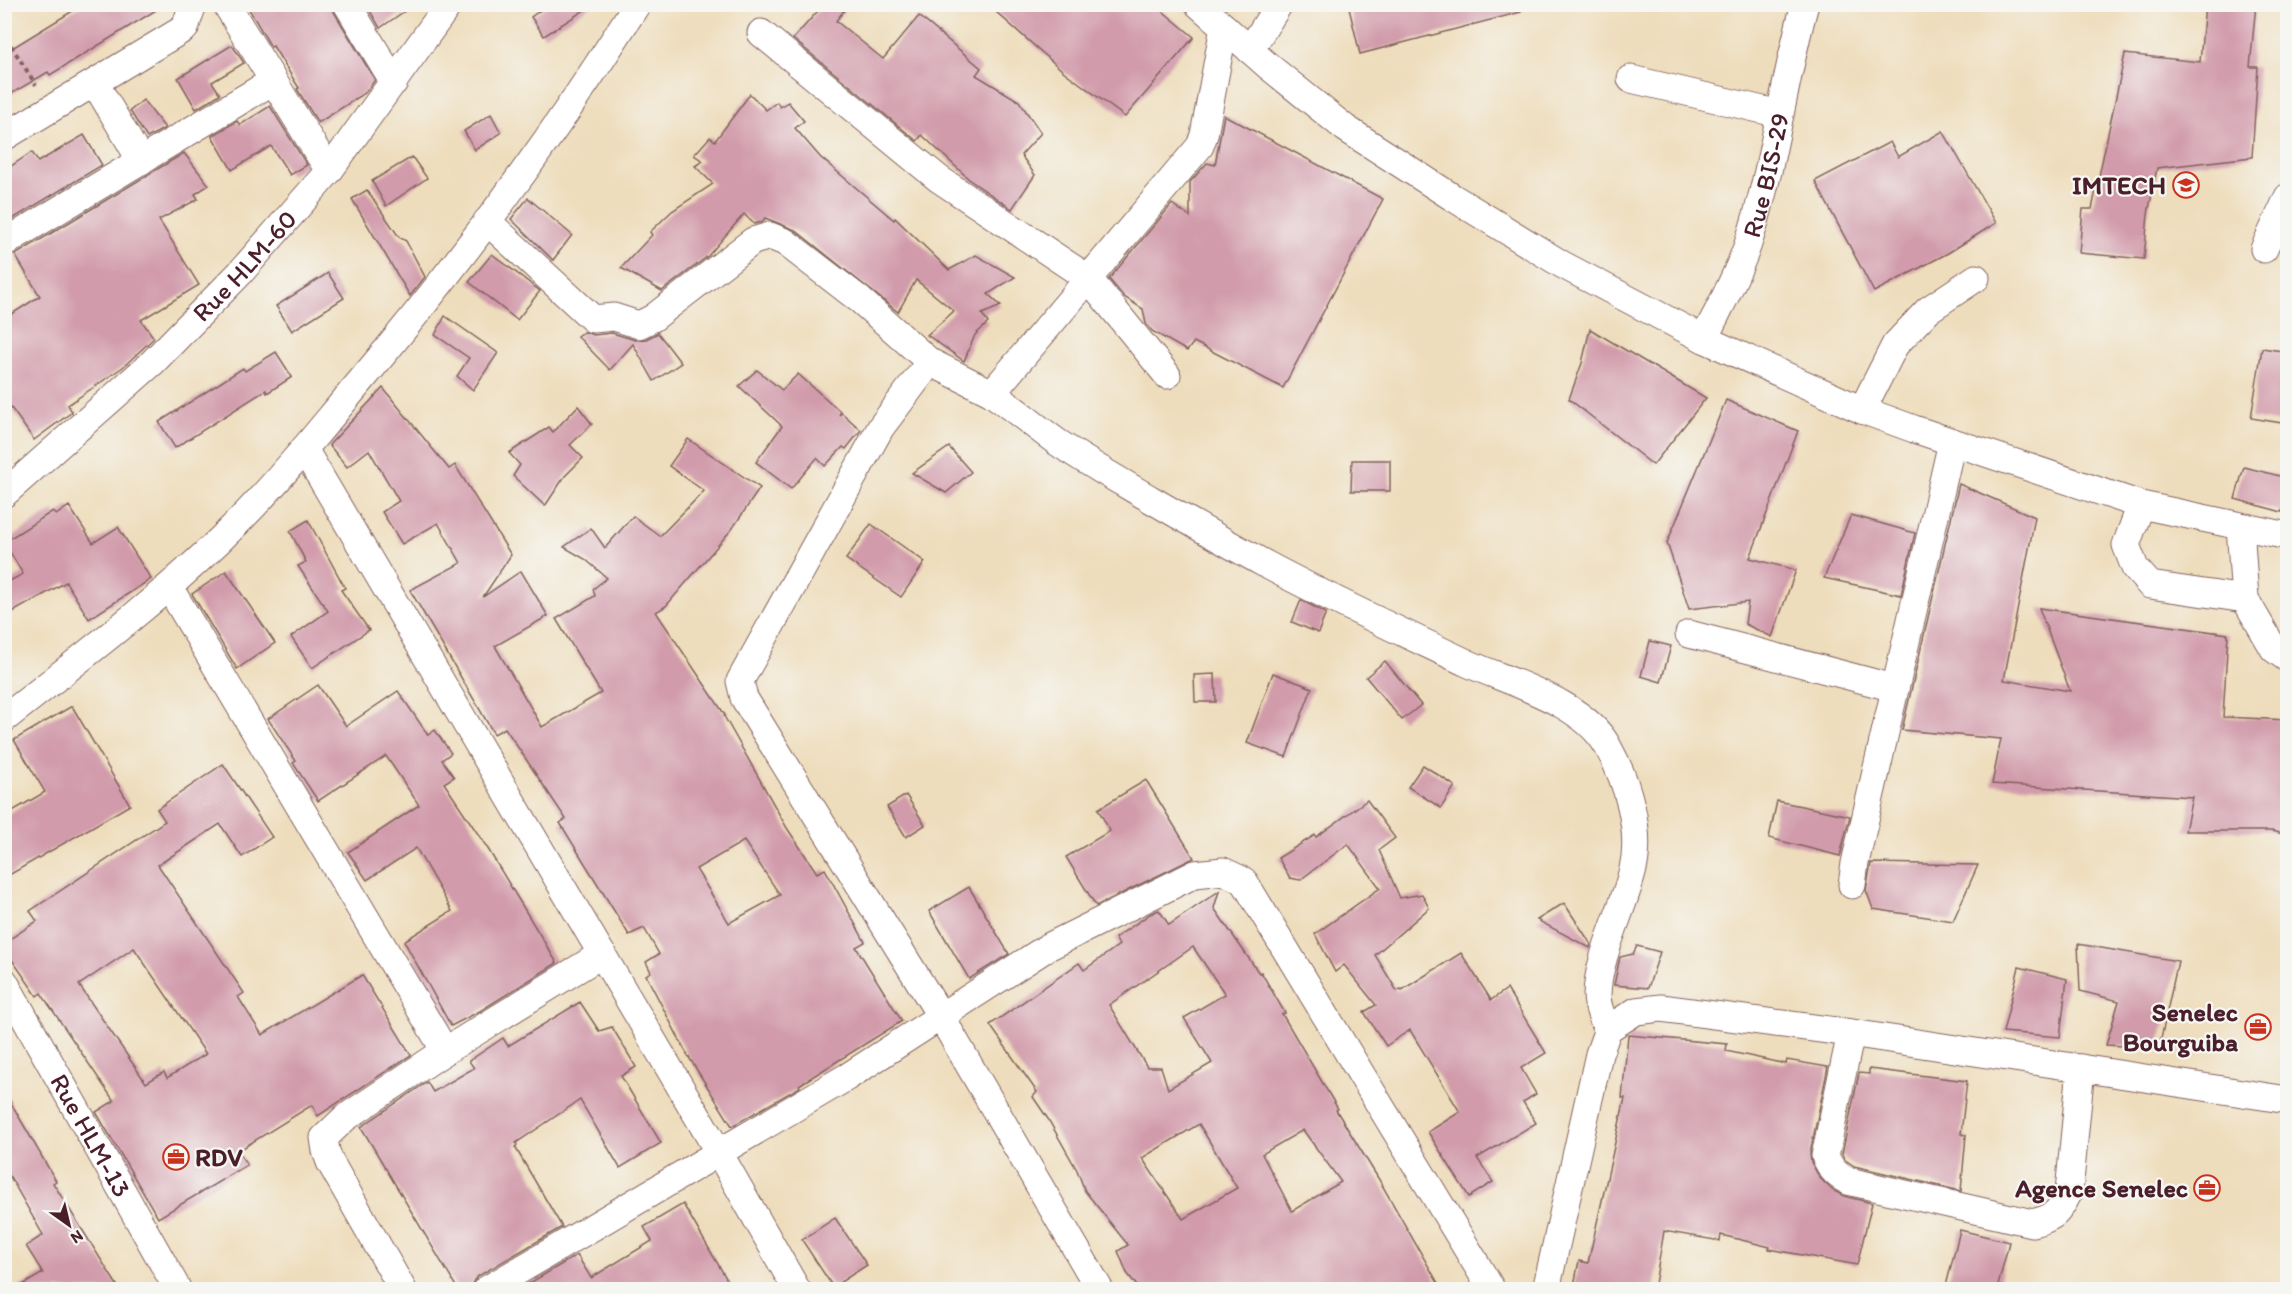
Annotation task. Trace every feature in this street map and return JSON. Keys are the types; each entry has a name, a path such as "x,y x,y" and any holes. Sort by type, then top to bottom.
{"street":[{"path":"4,137 185,28 193,4"},
{"path":"226,4 329,171"},
{"path":"347,4 393,82"},
{"name":"Rue HLM-60","path":"4,494 68,440 152,363 240,273 329,171 449,4"},
{"path":"4,719 169,588 241,520 304,449 408,324 524,174 637,4"},
{"path":"1198,4 1345,128 1563,265 1704,339 1862,410 1952,442 2141,505 2284,536"},
{"path":"1250,50 1280,4"},
{"name":"Rue BIS-29","path":"1704,339 1748,244 1805,4"},
{"path":"992,393 1200,146 1224,27"},
{"path":"761,33 939,178 1089,279 1167,375"},
{"path":"1631,79 1780,114"},
{"path":"6,238 141,161 273,81"},
{"path":"95,83 141,161"},
{"path":"2264,249 2288,197"},
{"path":"488,221 592,319 614,317 639,325 653,318 753,241 770,236 785,242 860,300 930,362 992,393 1095,466 1269,566 1470,664 1527,687 1572,711 1594,728 1607,745 1619,770 1632,815 1635,840 1634,867 1602,968 1597,996 1600,1013 1608,1029"},
{"path":"1862,410 1895,345 1928,310 1976,278"},
{"path":"930,362 881,427 740,681 744,698 940,1015 1100,1290"},
{"path":"1852,885 1894,688 1952,442"},
{"path":"304,449 718,1151 797,1290"},
{"path":"2141,505 2126,545 2135,568 2150,585 2245,599"},
{"path":"2240,526 2245,599 2274,649 2288,659"},
{"path":"169,588 445,1051"},
{"path":"1689,634 1894,688"},
{"path":"486,1290 846,1077 1048,947 1195,874 1223,872 1244,881 1492,1290"},
{"path":"403,1290 330,1162 324,1138 345,1118 445,1051 602,954"},
{"name":"Rue HLM-13","path":"4,981 178,1290"},
{"path":"1546,1290 1599,1054 1608,1029 1636,1011 1661,1008 1851,1033 2288,1100"},
{"path":"1851,1033 1826,1156 1830,1167 1837,1175 1848,1181 2032,1222 2050,1219 2061,1207 2069,1192 2081,1068"}],"path":[{"path":"4,48 10,44 52,109"}],"building":[{"path":"84,4 166,4 50,75 48,72 4,98 4,53"},
{"path":"246,4 331,4 375,80 365,93 318,123 297,89 299,88 273,46 271,47"},
{"path":"366,4 415,4 380,28"},
{"path":"549,4 594,4 544,36 531,17"},
{"path":"824,4 849,4 836,21 883,59 919,16 981,68 976,75 1019,101 1041,133 1021,155 1035,175 1012,209 971,181 922,135 917,141 793,39"},
{"path":"987,4 1154,4 1194,37 1125,117 1063,71"},
{"path":"1348,4 1520,4 1521,12 1360,54"},
{"path":"2205,4 2256,4 2250,67 2258,67 2252,157 2157,168 2148,214 2144,259 2079,253 2083,209 2092,209 2125,54 2200,62"},
{"path":"232,45 244,63 212,82 220,94 196,109 178,78"},
{"path":"750,94 766,110 777,102 780,107 788,102 804,121 795,128 820,157 894,220 895,218 949,270 976,255 1015,277 988,294 1001,306 982,314 988,323 975,335 964,361 927,335 954,311 916,280 898,312 795,230 765,218 762,222 754,224 744,214 708,256 662,291 621,268 652,235 650,232 672,211 713,184 695,166 703,161 694,155 710,137 715,141"},
{"path":"143,100 165,128 147,138 130,111"},
{"path":"270,106 307,165 290,175 271,146 232,170 212,136 237,121 240,125"},
{"path":"491,114 501,133 475,150 464,131"},
{"path":"1224,115 1383,199 1283,388 1194,342 1187,351 1152,331 1146,324 1143,309 1124,297 1109,279 1172,204 1190,217 1190,182 1207,163 1215,165"},
{"path":"1943,131 1996,223 1948,253 1874,292 1815,181 1890,142 1898,157"},
{"path":"84,135 102,165 11,220 4,211 4,171 32,152 38,162"},
{"path":"184,153 209,185 195,194 198,199 159,220 199,285 141,320 154,338 123,367 68,405 72,412 34,440 4,398 4,319 40,296 15,255"},
{"path":"412,157 427,178 386,206 372,181"},
{"path":"367,190 399,237 406,241 425,277 410,296 352,199"},
{"path":"528,198 572,235 553,260 511,219"},
{"path":"492,254 540,291 517,320 469,282"},
{"path":"328,273 344,298 292,331 276,306"},
{"path":"445,316 498,353 473,390 457,376 469,358 435,335"},
{"path":"1590,329 1706,398 1653,465 1569,399 1582,363"},
{"path":"584,332 594,335 612,333 635,340 646,339 658,333 681,363 654,381 633,344 610,370 577,336"},
{"path":"2262,348 2288,352 2288,424 2251,418"},
{"path":"276,352 292,377 267,393 266,390 175,448 159,422 243,368 245,371"},
{"path":"757,370 782,390 798,374 841,412 839,415 842,413 861,430 846,449 843,447 825,466 817,458 791,489 756,462 782,426 739,386"},
{"path":"383,388 449,469 455,465 511,555 483,597 521,571 548,616 495,646 542,727 601,693 556,619 595,596 593,589 607,578 585,559 564,547 591,528 605,548 633,516 660,536 704,491 669,466 688,439 760,488 732,529 666,606 656,612 725,715 787,828 817,873 825,869 865,942 856,947 902,1021 799,1085 800,1087 732,1126 688,1056 646,975 651,972 646,962 659,954 644,928 629,935 560,823 566,819 505,728 494,734 410,590 461,563 438,523 402,544 382,512 399,501 369,450 347,467 329,445","holes":["744,841 780,895 729,923 696,869"]},
{"path":"1726,400 1798,431 1750,558 1796,570 1772,637 1745,624 1748,602 1689,609 1667,543"},
{"path":"578,406 592,424 570,445 583,458 565,476 545,506 513,476 520,465 509,453 549,427 553,432"},
{"path":"949,447 971,472 946,493 912,473"},
{"path":"1352,460 1390,460 1390,491 1351,491"},
{"path":"2244,467 2288,478 2288,494 2282,512 2235,499"},
{"path":"1959,484 2035,517 2004,680 2070,691 2039,608 2228,634 2223,717 2288,720 2288,835 2271,831 2185,831 2192,797 1992,784 2001,739 1902,730"},
{"path":"69,506 93,543 118,527 151,579 89,619 66,582 4,617 4,584 23,574 4,542 53,511 56,515"},
{"path":"1851,515 1915,533 1901,595 1824,578"},
{"path":"308,520 345,588 341,590 369,630 312,668 291,637 328,611 298,566 306,562 290,531"},
{"path":"871,524 925,562 901,597 846,559"},
{"path":"226,571 275,643 237,669 192,594"},
{"path":"1301,600 1326,613 1318,633 1292,622"},
{"path":"1650,641 1671,646 1661,682 1641,676"},
{"path":"1385,661 1421,705 1402,720 1366,677"},
{"path":"1273,673 1312,688 1286,757 1247,743"},
{"path":"1215,674 1216,702 1195,702 1194,675"},
{"path":"318,685 346,726 398,691 428,735 435,730 451,753 442,760 454,777 444,783 488,849 557,963 480,1011 451,1026 404,941 452,911 416,848 367,880 348,852 419,805 386,756 318,801 293,763 296,761 268,719"},
{"path":"72,706 130,805 4,878 4,816 45,792 14,740"},
{"path":"223,764 272,837 242,857 220,824 158,865 244,993 238,997 262,1035 362,975 411,1055 318,1116 312,1105 238,1151 247,1165 158,1218 96,1112 114,1101 41,993 37,996 4,948 4,943 37,921 30,911 165,821 157,809","holes":["134,948 206,1054 167,1078 164,1072 146,1083 79,985"]},
{"path":"1423,765 1455,786 1441,808 1408,787"},
{"path":"1146,780 1194,858 1096,906 1066,857 1110,831 1098,809"},
{"path":"906,795 925,825 906,837 887,807"},
{"path":"1367,800 1395,838 1379,850 1400,898 1422,894 1429,908 1375,955 1397,991 1461,953 1491,1000 1507,989 1546,1053 1521,1068 1536,1094 1523,1102 1536,1123 1477,1158 1493,1182 1469,1197 1428,1132 1460,1112 1410,1030 1386,1046 1364,1012 1376,1005 1344,965 1335,972 1315,934 1380,888 1348,844 1300,880 1290,878 1278,858 1315,835 1316,837"},
{"path":"1777,801 1850,816 1840,856 1769,838"},
{"path":"1871,863 1978,865 1953,921 1873,909 1866,890"},
{"path":"969,887 1009,954 969,979 929,911"},
{"path":"1219,891 1214,908 1259,973 1261,972 1285,1013 1282,1014 1338,1109 1336,1110 1442,1290 1140,1290 1127,1273 1118,1251 1128,1245 1085,1191 1077,1170 1033,1097 1037,1092 990,1025 1079,963 1084,970 1119,945 1115,938 1150,914 1159,910 1169,925","holes":["1193,947 1225,994 1184,1018 1212,1063 1168,1089 1161,1067 1147,1067 1109,1005","1199,1124 1237,1188 1183,1219 1142,1158","1303,1130 1341,1182 1292,1211 1262,1154"]},
{"path":"1564,903 1591,944 1590,948 1537,920"},
{"path":"2078,944 2178,961 2159,1048 2106,1045 2119,1001 2080,991"},
{"path":"1637,946 1660,952 1648,988 1614,985 1620,957 1633,954"},
{"path":"2019,967 2067,979 2060,1037 2003,1032"},
{"path":"580,1002 599,1031 612,1027 636,1067 621,1076 661,1143 620,1168 580,1100 516,1143 515,1147 562,1227 478,1276 470,1290 458,1290 361,1127 427,1082 433,1092 474,1068 469,1061 503,1038 508,1046"},
{"path":"1628,1035 1727,1044 1726,1051 1786,1064 1787,1060 1828,1067 1810,1153 1811,1162 1820,1178 1832,1190 1844,1196 1872,1203 1857,1265 1769,1249 1770,1247 1721,1235 1720,1241 1664,1231 1654,1290 1573,1290 1579,1261 1588,1263 1625,1098 1622,1098"},
{"path":"1869,1069 1967,1081 1961,1134 1966,1135 1961,1191 1854,1166 1844,1159 1842,1154 1859,1073 1869,1074"},
{"path":"4,1091 56,1181 53,1183 120,1290 14,1290 43,1273 26,1246 43,1235 4,1166"},
{"path":"683,1204 733,1290 518,1290 577,1255 591,1278 652,1241 644,1227"},
{"path":"835,1218 867,1265 833,1287 802,1240"},
{"path":"1960,1230 2009,1242 1997,1290 1945,1290"}],"place":[{"name":"IMTECH","path":"2186,185"},
{"name":"Senelec Bourguiba","path":"2258,1027"},
{"name":"RDV","path":"176,1157"},
{"name":"Agence Senelec","path":"2207,1188"}]}
